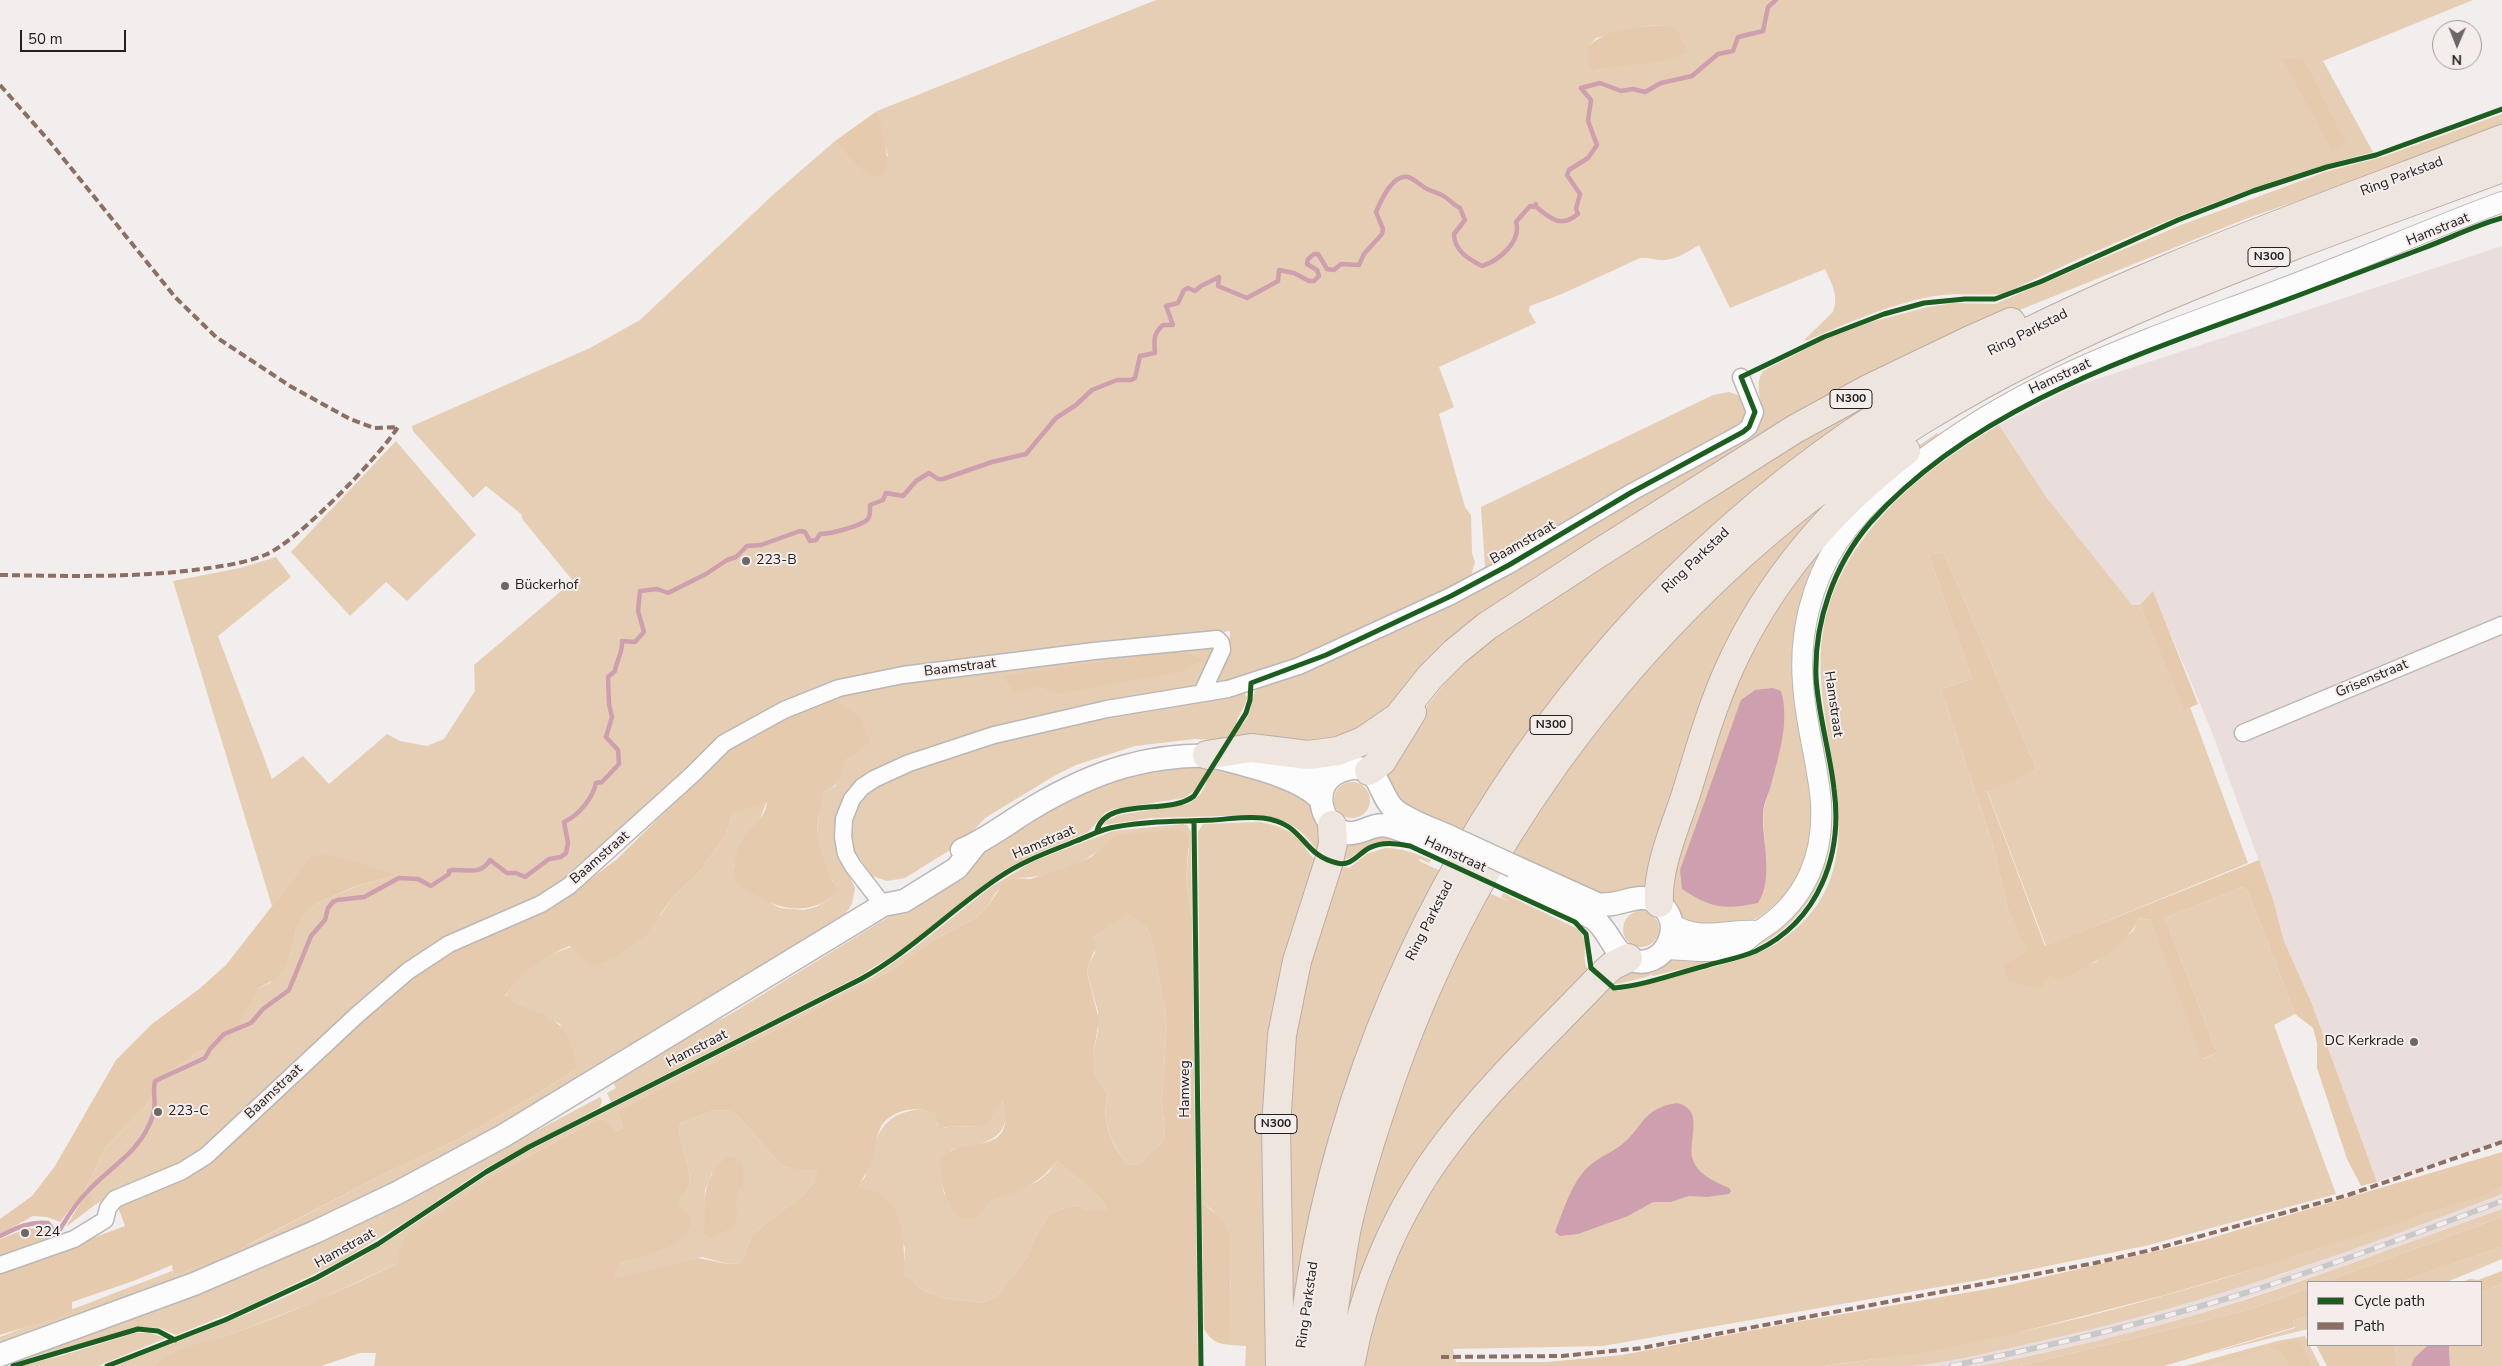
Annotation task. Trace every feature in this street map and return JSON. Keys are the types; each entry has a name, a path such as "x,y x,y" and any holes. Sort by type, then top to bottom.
{"highway":[{"name":"Ring Parkstad","path":"1300,1366 1303,1330 1319,1232 1333,1168 1374,1043 1400,980 1428,921 1467,848 1518,767 1606,656 1678,576 1724,533 1793,476 1869,422 1948,373 2094,301 2274,226 2502,139"},
{"name":"Ring Parkstad","path":"1326,1366 1347,1228 1367,1152 1399,1055 1439,960 1497,851 1529,799 1619,680 1699,594 1752,544 1832,481 1878,449 1950,404 2040,356 2127,315 2226,273 2502,168"},
{"name":"N300","path":"1207,755 1250,748 1308,755 1338,751 1353,746 1374,735 1398,717 1430,677 1455,652 1487,626 1795,430 1870,388 2014,321 2094,301"},
{"name":"N300","path":"1666,914 1660,882 1670,842 1719,694 1746,636 1782,576 1832,516 1874,475 2040,356"},
{"name":"N300","path":"1369,771 1382,761 1393,745 1430,677"},
{"name":"N300","path":"1280,1366 1276,1127 1282,1035 1297,961 1329,861 1333,843 1332,825"},
{"path":"1350,1366 1361,1319 1373,1282 1405,1210 1432,1164 1488,1094 1612,966 1628,958"}],"main road":[{"name":"Hamstraat","path":"0,1355 194,1284 315,1232 397,1193 503,1136 883,905 904,900 956,868 976,844 1034,807 1083,780 1103,772 1154,759 1207,755 1258,758 1320,776 1331,777"},
{"name":"Hamstraat","path":"1207,755 1280,777 1302,786 1320,800 1323,812 1332,825 1349,833 1388,826 1447,843"},
{"path":"1320,800 1322,788 1331,777 1352,768 1369,771"},
{"name":"Hamstraat","path":"1369,771 1378,780 1394,810 1447,843 1510,872 1593,918 1603,926 1619,952 1628,958 1648,961 1666,949"},
{"name":"Hamstraat","path":"1510,872 1597,904 1609,906 1639,898 1666,914"},
{"path":"1666,914 1671,940 1666,949"}],"street":[{"name":"Hamstraat","path":"1666,949 1730,948 1747,942 1758,931 1776,920 1791,905 1806,885 1813,868 1820,836 1822,815 1802,680 1803,649 1808,615 1817,585 1836,545 1878,495 1948,440 2012,401 2059,376 2114,352 2502,202"},
{"name":"Baamstraat","path":"883,905 853,866 846,854 843,837 844,820 852,799 862,787 874,779 910,763 994,735 1107,709 1251,683 1299,666 1451,596 1632,492 1743,432 1749,427 1755,412 1742,377"},
{"name":"Grisenstraat","path":"2242,732 2502,625"},
{"name":"Baamstraat","path":"0,1265 74,1239 105,1220 108,1208 115,1199 192,1166 212,1151 363,1009 408,970 448,944 541,904 570,886 694,774 724,743 784,710 839,688 913,674 1094,651 1217,639 1221,643 1222,650 1202,693"},
{"name":"Hamstraat","path":"1666,914 1694,933 1706,935 1726,934 1743,930 1758,931"}],"shaded area":[{"path":"1156,0 2473,0 2323,61 2373,152 2325,165 2231,196 2139,233 2003,294 1951,294 1918,299 1869,315 1806,341 1805,339 1833,312 1835,306 1834,290 1825,269 1730,308 1699,245 1674,258 1662,260 1640,258 1562,294 1530,306 1529,311 1536,323 1439,367 1454,407 1439,414 1465,507 1471,515 1472,553 1475,562 1470,579 1323,649 1237,680 1215,682 1229,652 1230,631 823,688 790,699 756,715 730,733 587,865 534,900 419,958 404,963 205,1152 96,1204 86,1189 105,1148 147,1105 154,1091 173,1070 200,1051 220,1046 259,988 270,983 289,959 297,927 305,914 318,903 357,886 396,875 310,858 272,906 173,581 240,568 276,557 291,577 218,636 272,779 303,756 329,784 387,734 400,741 427,746 444,739 475,691 474,665 573,581 523,520 521,514 486,486 473,498 413,431 412,426 590,348 640,320 775,193 835,141 855,163 888,156 877,111","holes":["1666,25 1617,66 1598,69 1592,73 1589,46 1596,38 1649,26"]},
{"path":"1666,25 1677,30 1688,53 1663,61 1598,69 1592,73 1588,58 1589,46 1595,41 1604,36 1625,30"},
{"path":"2282,58 2304,60 2346,143 2333,152"},
{"path":"877,111 887,162 885,171 881,176 867,173 835,141"},
{"path":"2502,114 2502,130 2248,218 2017,311 1791,430 1340,746 1195,739 1135,746 1076,765 1054,776 985,818 963,842 905,878 887,881 872,876 855,852 851,830 853,817 868,793 882,783 949,756 1039,730 1243,692 1247,697 1236,726 1241,726 1248,716 1257,688 1566,538 1744,441 1755,431 1760,422 1762,414 1759,380 1763,371 1824,340 1871,322 1928,307 1954,303 1995,304 2181,225 2325,172 2382,157"},
{"path":"2502,246 2502,1141 2377,1182 2312,1004 2284,941 2273,899 2211,730 2153,592 2140,605 2132,606 2047,498 1999,425 2073,387"},
{"path":"1959,350 1760,493 1466,834 1405,811 1382,774 1427,706 1452,676 1482,646 1715,485"},
{"path":"1729,392 1740,396 1747,408 1744,420 1739,425 1507,557 1485,567 1481,507 1713,395"},
{"path":"1999,425 2047,498 2132,605 2140,605 2184,709 2190,707 2248,863 2046,946 1987,790 2037,770 1943,551 1929,556 1972,679 1941,689 1992,842 2008,910 2028,951 2002,965 2008,979 2031,988 2049,976 2094,963 2133,931 2139,918 2150,920 2203,1059 2217,1053 2165,918 2242,887 2248,892 2295,1014 2274,1025 2336,1194 2149,1245 1990,1278 1603,1346 1453,1349 1456,1362 1460,1366 1355,1366 1379,1280 1440,1164 1605,987 1618,991 1749,957 1776,944 1812,912 1831,876 1839,837 1837,796 1824,710 1821,667 1824,626 1834,593 1848,562 1867,534 1889,508 1942,462"},
{"path":"1937,433 1940,437 1815,569 1808,765 1813,821 1810,846 1803,866 1792,886 1780,901 1758,918 1732,928 1683,922 1665,888 1724,695 1796,562 1907,454","holes":["1741,700 1771,785 1763,811 1766,874"]},
{"path":"396,441 476,535 407,601 386,582 350,616 291,552"},
{"path":"1854,475 1789,559 1652,891 1605,899 1509,854 1535,799 1704,600"},
{"path":"1943,551 2037,770 1987,791 2045,946 2259,860 2273,899 2284,941 2312,1004 2377,1182 2361,1186 2347,1159 2317,1068 2317,1043 2313,1028 2295,1014 2248,892 2242,887 2165,918 2217,1053 2202,1059 2150,920 2139,918 2125,938 2106,955 2061,980 2049,976 2042,987 2031,988 2008,980 2002,965 2027,951 2008,910 1992,842 1941,689 1972,679 1929,556"},
{"path":"2153,591 2198,704 2184,710 2140,605"},
{"path":"1200,643 1215,651 1199,681 1191,688 857,782 843,862 855,888 852,904 845,914 554,1097 445,1159 211,1268 0,1347 0,1337 172,1271 173,1275 254,1242 386,1173 455,1141 537,1094 577,1068 560,1024 505,997 516,981 543,957 661,915 673,897 700,871 725,836 732,815 767,801 759,822 742,840 734,866 752,893 780,908 804,910 816,907 831,897 833,881 827,873 817,840 819,809 824,792 835,786 844,761 857,754 828,697 864,686"},
{"path":"1178,651 1205,659 1179,672 1057,694 1038,686 1016,693 1002,676"},
{"path":"1773,688 1781,691 1784,726 1777,762 1763,810 1766,872 1763,893 1758,903 1727,907 1710,904 1682,889 1680,870 1741,700 1755,690"},
{"path":"828,697 859,715 870,740 857,754 844,761 843,772 839,780 824,792 818,821 819,843 837,891 826,901 800,909 786,908 760,898 736,882 734,866 738,850 742,840 764,814 767,802 732,815 725,836 700,871 673,897 646,935 619,955 591,967 570,946 542,960 526,972 505,996 544,1015 561,1027 573,1049 577,1068 537,1094 455,1141 386,1173 226,1256 173,1275 172,1265 136,1280 72,1302 72,1313 0,1335 0,1267 58,1251 125,1226 118,1207 166,1181 428,959 563,899 616,860 736,742"},
{"path":"1812,701 1815,701 1830,783 1832,810 1831,838 1826,864 1816,889 1800,912 1785,928 1774,936 1762,944 1743,952 1653,976 1650,974 1650,976 1618,984 1612,983 1610,974 1667,958 1758,943 1778,930 1798,911 1811,893 1825,860"},
{"path":"1173,768 1217,768 1236,771 1307,797 1323,827 1318,852 1299,830 1284,821 1266,816 1151,818 1104,825 1106,821 1119,815 1188,804 1203,791 1206,780 1203,778 1194,791 1184,798 1113,809 1105,813 1088,832 1033,855 1004,870 903,949 856,978 611,1102 607,1093 616,1088 612,1080 686,1037 729,1015 903,908 972,860 1053,808 1083,793 1129,776"},
{"path":"1352,782 1359,783 1365,787 1369,793 1369,807 1365,813 1359,817 1352,818 1345,817 1339,813 1335,807 1334,800 1335,793 1339,787 1345,783"},
{"path":"1260,822 1277,826 1293,834 1317,861 1297,944 1275,1366 1245,1366 1246,1346 1231,1345 1230,1233 1212,1210 1202,1203 1198,832 1203,824"},
{"path":"1187,825 1191,832 1192,918 1186,881 1189,848 1114,836 1093,855 1068,868 1041,876 1013,878 996,892 988,906 977,917 930,942 892,970 617,1111 623,1128 617,1131 605,1119 597,1120 496,1173 420,1226 398,1254 398,1263 319,1300 237,1332 185,1349 153,1366 115,1366 237,1318 326,1277 377,1248 484,1177 528,1151 871,978 909,952 991,887 1034,861 1113,831"},
{"path":"1179,829 1187,834 1189,839 1186,881 1192,918 1198,1366 374,1366 376,1353 360,1353 321,1366 153,1366 172,1354 278,1316 339,1291 398,1263 398,1254 405,1236 496,1173 597,1120 605,1119 617,1131 623,1128 617,1111 892,970 930,942 977,917 988,906 1002,885 1013,878 1030,879 1060,870 1091,857 1114,836","holes":["1128,913 1147,928 1153,945 1167,1022 1162,1102 1165,1134 1162,1142 1140,1163 1129,1165 1117,1150 1109,1133 1106,1114 1108,1095 1093,1071 1093,1056 1099,1020 1087,972 1096,948 1094,937","1002,1100 1005,1118 1003,1130 996,1138 985,1143 950,1151 943,1157 940,1168 942,1184 949,1204 961,1218 969,1219 978,1216 990,1201 1036,1181 1057,1161 1101,1199 1107,1210 1089,1210 1074,1205 1049,1214 1033,1241 1027,1258 995,1297 981,1303 943,1298 919,1288 912,1279 904,1276 902,1234 894,1208 886,1199 874,1191 859,1188 871,1164 880,1129 893,1115 915,1109 935,1114 939,1129 950,1126 985,1127","715,1110 729,1111 737,1115 782,1166 793,1169 818,1169 814,1182 804,1194 752,1234 741,1263 728,1264 698,1258 613,1279 621,1263 667,1248 678,1242 691,1226 691,1215 679,1205 679,1200 687,1191 690,1177 679,1124"]},
{"path":"1374,833 1398,840 1373,843 1350,858 1341,860 1343,838"},
{"path":"1385,848 1403,850 1425,857 1431,860 1429,863 1420,859 1419,861 1443,872 1420,919 1292,1366 1283,1081 1333,865 1349,868 1367,854"},
{"path":"311,856 335,856 397,875 356,886 318,903 305,914 297,927 289,959 277,978 259,988 229,1039 220,1046 200,1051 173,1070 154,1091 147,1105 105,1148 86,1189 60,1222 47,1217 33,1216 0,1234 0,1219 32,1196 55,1166 116,1060 152,1024 199,989 226,965"},
{"path":"1489,893 1510,902 1501,897 1503,893 1578,929 1584,939 1585,960 1588,970 1461,1119 1346,1352 1341,1304 1356,1229 1405,1056"},
{"path":"1641,911 1648,912 1654,916 1658,922 1658,936 1654,942 1648,946 1641,947 1634,946 1628,942 1624,936 1623,929 1624,922 1628,916 1634,912"},
{"path":"1128,912 1147,928 1153,945 1167,1022 1162,1102 1165,1134 1162,1142 1140,1163 1129,1165 1117,1150 1109,1132 1106,1114 1108,1095 1093,1071 1093,1056 1098,1030 1098,1012 1087,972 1089,963 1095,953 1094,937"},
{"path":"600,1097 602,1101 600,1107 484,1169 415,1216 341,1261 253,1304 176,1335 160,1328 139,1327 0,1366 427,1189"},
{"path":"1002,1100 1005,1113 1004,1124 1000,1132 984,1143 951,1150 940,1169 944,1194 980,1214 988,1202 1038,1181 1048,1173 1057,1161 1101,1199 1107,1210 1089,1210 1074,1205 1049,1214 1033,1241 1027,1258 995,1297 981,1303 943,1298 919,1288 912,1279 903,1276 905,1248 881,1195 859,1188 860,1183 865,1177 877,1137 888,1122 896,1116 910,1111 924,1110 935,1114 938,1119 937,1125 945,1128 949,1126 981,1127"},
{"path":"1677,1103 1686,1107 1691,1112 1694,1127 1692,1152 1695,1165 1703,1174 1729,1188 1731,1191 1729,1194 1707,1197 1689,1196 1671,1202 1653,1202 1628,1216 1578,1234 1560,1236 1555,1232 1565,1206 1582,1173 1628,1139 1649,1114 1665,1106"},
{"path":"715,1110 729,1111 737,1115 782,1166 793,1169 819,1169 814,1182 804,1194 752,1234 741,1263 728,1264 702,1257 612,1280 621,1263 664,1249 691,1215 679,1206 679,1200 687,1191 690,1177 679,1124","holes":["712,1173 744,1173 728,1230 704,1234 705,1190"]},
{"path":"2502,1152 2502,1187 2481,1196 2268,1265 2165,1295 2009,1335 1920,1353 1823,1366 1460,1366 1456,1362 1547,1362 1622,1355 1796,1322 2005,1286 2204,1240"},
{"path":"727,1157 737,1159 744,1171 742,1186 737,1195 736,1222 730,1229 711,1238 704,1234 706,1192 712,1174"},
{"path":"2502,1187 2502,1194 2331,1257 2216,1294 2100,1327 1943,1362 1911,1366 1823,1366 1889,1357 2020,1332 2150,1300 2278,1262 2442,1209"},
{"path":"89,1192 96,1204 66,1227 84,1197"},
{"path":"2502,1194 2502,1209 2341,1267 2205,1312 2107,1339 1980,1366 1910,1366 1982,1353 2280,1275"},
{"path":"1202,1203 1221,1218 1230,1233 1231,1345 1215,1341 1204,1329"},
{"path":"2502,1209 2502,1217 2327,1281 2307,1281 2307,1288 2252,1309 2020,1366 1980,1366 2149,1328 2205,1312 2317,1275"},
{"path":"2502,1217 2502,1247 2403,1281 2327,1281"},
{"path":"28,1228 50,1230 55,1242 0,1264 0,1239"},
{"path":"2502,1247 2502,1259 2449,1281 2403,1281"},
{"path":"2502,1271 2502,1283 2482,1293 2482,1281 2465,1281 2470,1279 2478,1280"},
{"path":"2502,1283 2502,1366 2450,1366 2449,1346 2482,1346 2482,1293"},
{"path":"2307,1288 2307,1316 2293,1321 2295,1327 2164,1366 2020,1366 2252,1309"},
{"path":"2307,1316 2307,1329 2207,1354 2295,1328 2293,1321"},
{"path":"135,1333 149,1333 166,1338 98,1366 20,1366 64,1355"},
{"path":"2305,1336 2307,1346 2310,1346 2320,1366 2313,1366 2300,1344 2310,1366 2185,1366 2277,1341"},
{"path":"2298,1339 2313,1366 2289,1366 2282,1352 2269,1348 2202,1366 2190,1366"},
{"path":"2317,1346 2395,1346 2397,1366 2327,1366"},
{"path":"2395,1346 2427,1346 2414,1358 2411,1366 2397,1366"},
{"path":"2427,1346 2449,1346 2450,1366 2411,1366 2414,1358"}],"waterway":[{"path":"57,1234 70,1213 95,1183 124,1158 141,1139 148,1128 154,1111 155,1081 205,1058 210,1049 224,1034 251,1023 263,1009 289,990 311,936 325,920 328,908 333,902 364,897 399,878 418,879 431,886 449,874 449,871 478,870 490,860 507,873 516,873 525,877 549,859 561,857 566,853 568,843 564,822 579,811 592,795 596,783 602,782 619,764 618,750 606,737 612,717 609,704 608,677 615,671 622,641 635,642 644,632 638,611 640,591 657,589 668,593 706,574 727,560 736,557 747,546 761,545 800,531 805,532 810,541 816,540 820,534 858,525 868,519 870,505 883,500 886,493 903,496 916,481 929,473 938,479 943,479 992,462 1026,454 1056,418 1076,405 1092,390 1117,380 1131,380 1135,378 1140,356 1155,353 1154,341 1157,331 1163,325 1173,325 1166,306 1178,303 1184,290 1188,288 1195,291 1219,277 1218,286 1247,298 1278,281 1279,270 1294,273 1309,281 1314,281 1319,276 1317,270 1307,264 1308,259 1314,254 1318,254 1327,269 1334,270 1341,264 1359,265 1364,254 1382,234 1383,229 1376,212 1381,201 1392,184 1402,177 1413,179 1460,208 1465,220 1454,234 1456,245 1467,257 1482,266 1495,260 1512,243 1517,229 1516,222 1530,206 1534,207 1536,204 1535,206 1550,218 1560,221 1566,221 1578,214 1576,209 1580,194 1567,175 1569,170 1588,158 1597,145 1588,121 1591,100 1581,88 1600,83 1621,91 1633,89 1645,92 1661,83 1692,76 1718,54 1733,51 1738,37 1763,31 1768,7 1776,0"},
{"path":"0,1236 35,1223 48,1223 57,1235"}],"railway":[{"path":"1951,1366 2099,1333 2209,1304 2342,1260 2502,1201"}],"marked path":[{"path":"0,85 50,142 175,297 216,337 290,386 350,419 374,428 398,427"},
{"path":"0,575 101,576 152,574 226,565 265,555 296,534 336,498 374,458 398,427"},
{"path":"1441,1357 1562,1356 1642,1348 2095,1263 2151,1250 2348,1195 2502,1142"}],"cycle path":[{"path":"1097,831 1102,820 1112,814 1125,810 1170,805 1183,802 1194,796 1246,713 1250,700 1251,683 1326,655 1451,596 1509,565 1632,492 1743,432 1749,427 1755,412 1741,377 1824,337 1884,314 1924,303 1965,299 1995,299 2040,282 2178,220 2253,191 2327,167 2376,155 2502,109"},
{"path":"107,1366 225,1320 316,1278 378,1244 486,1172 529,1147 861,979 897,956 981,890 1017,867 1046,853 1110,828 1152,822 1244,817 1263,818 1277,821 1287,826 1316,853 1325,859 1342,864 1350,862 1369,848 1379,844 1395,843 1410,846 1575,922 1586,934 1591,968 1614,988 1648,982 1756,951 1778,938 1796,922 1811,904 1822,884 1830,861 1836,814 1832,775 1817,691 1816,656 1823,615 1829,595 1846,557 1870,523 1914,480 1963,443 2016,411 2071,383 2187,336 2502,218"},
{"name":"Hamweg","path":"1194,821 1201,1366"},
{"path":"13,1366 138,1329 158,1331 175,1340"}],"place":[{"name":"223-B","path":"746,561"},
{"name":"Bückerhof","path":"505,586"},
{"name":"DC Kerkrade","path":"2414,1042"},
{"name":"223-C","path":"158,1112"},
{"name":"224","path":"25,1233"}]}
